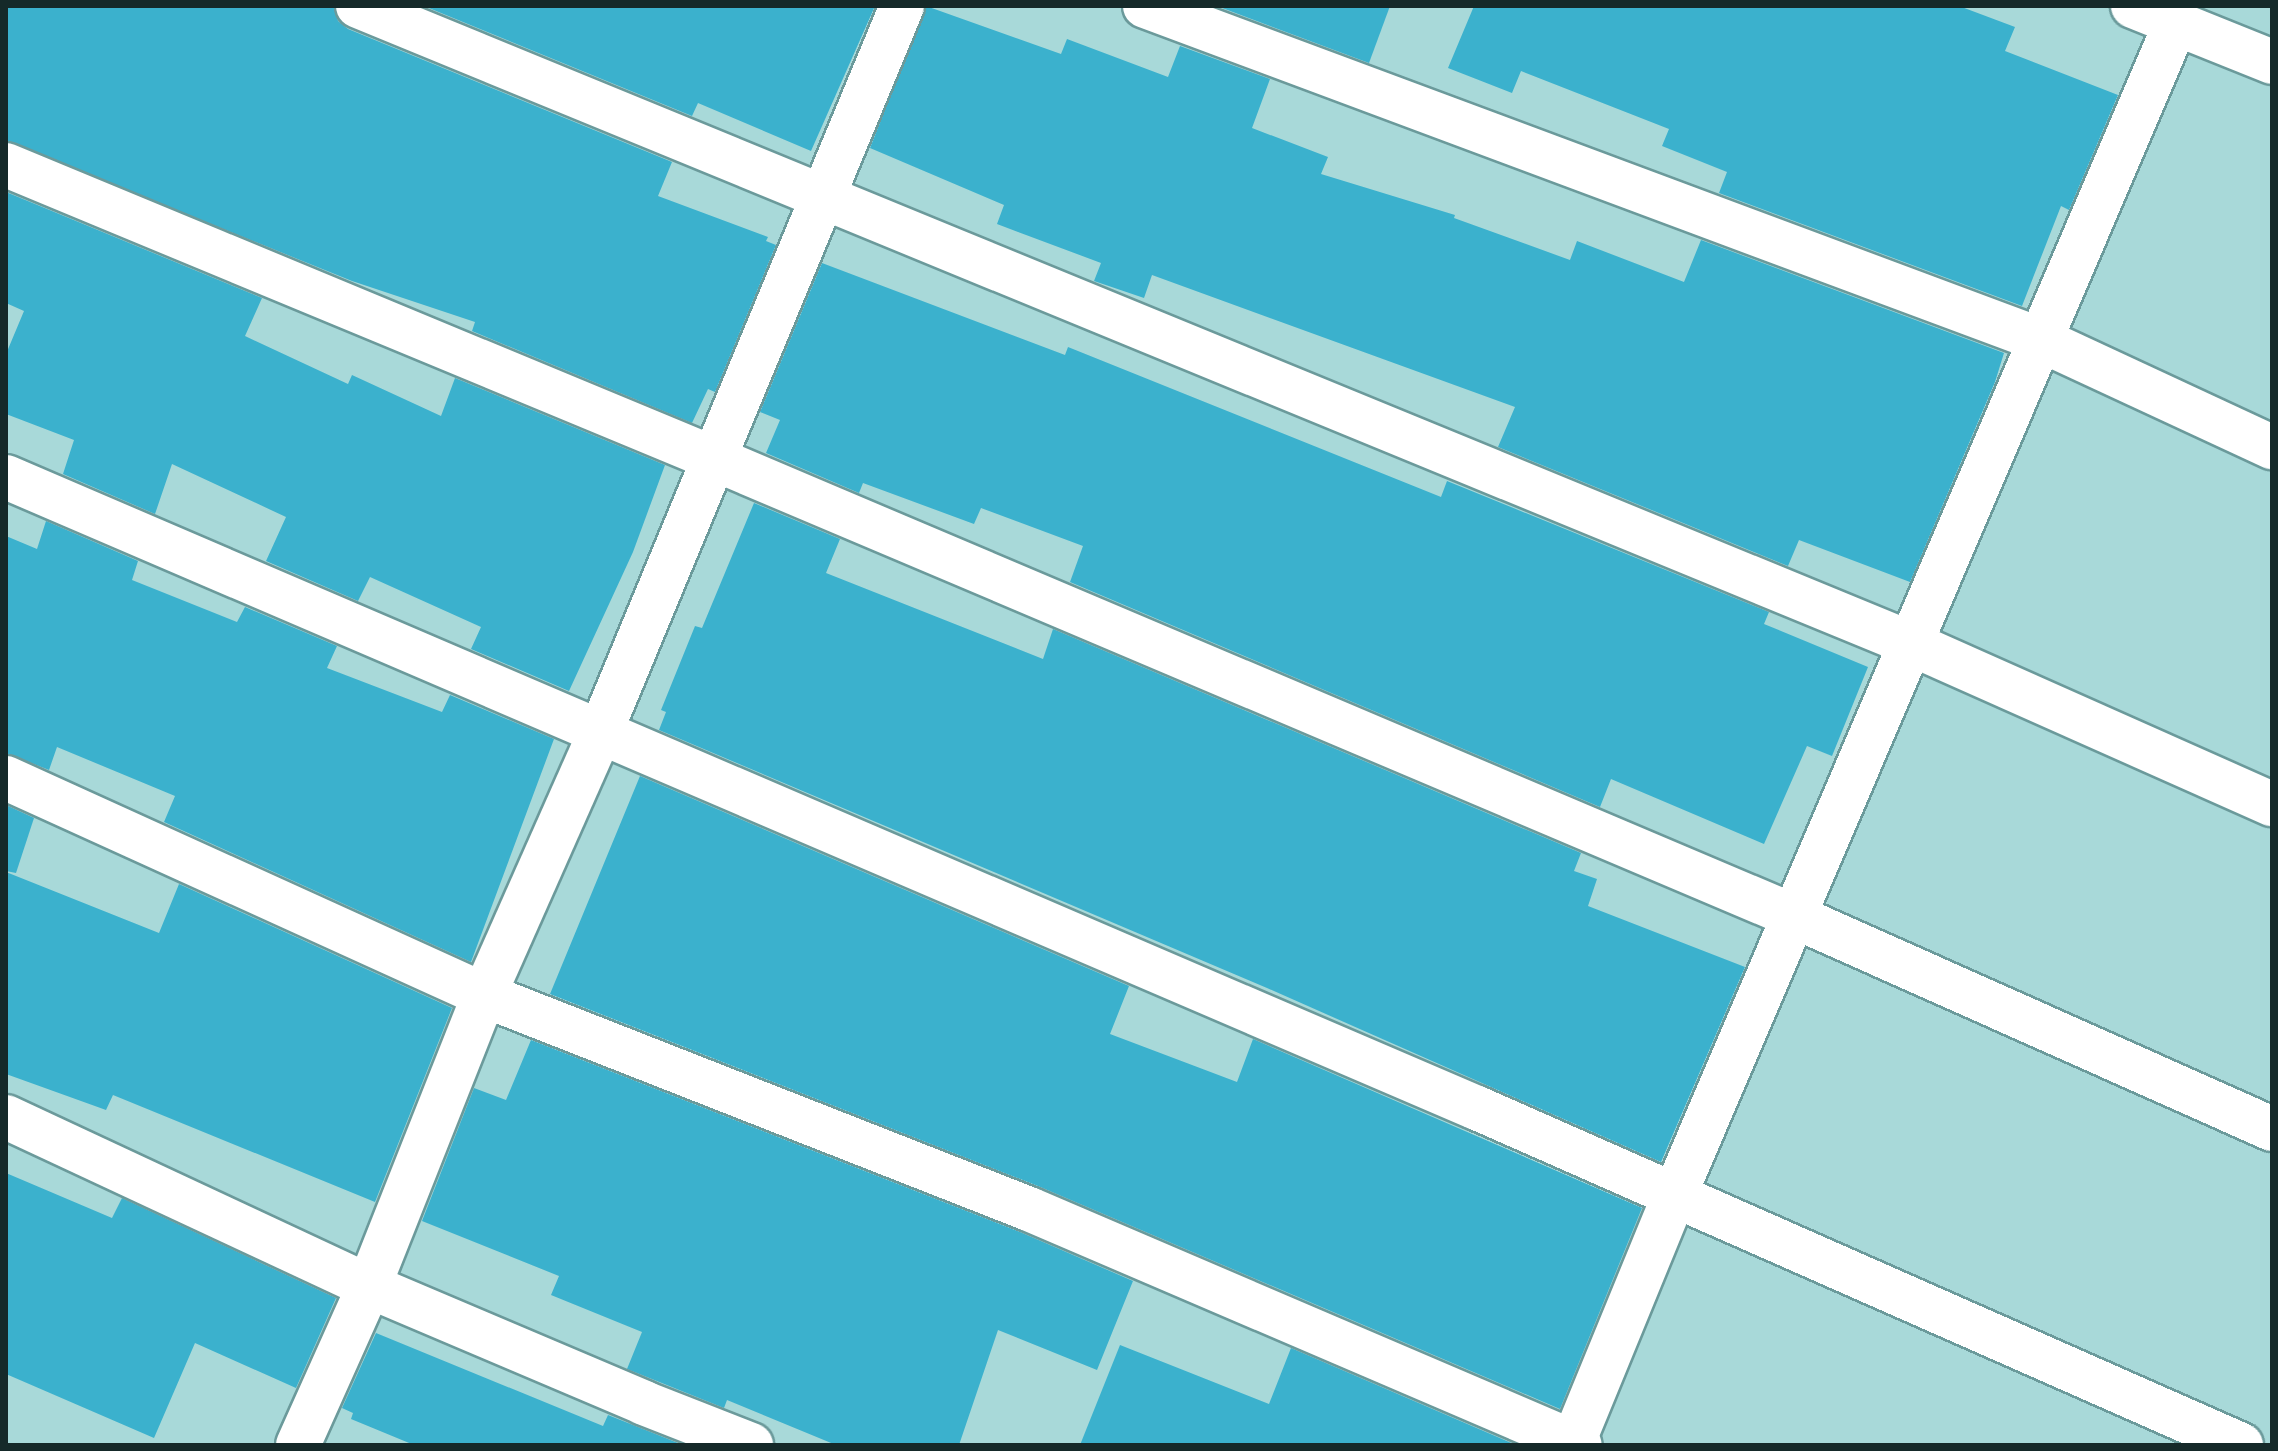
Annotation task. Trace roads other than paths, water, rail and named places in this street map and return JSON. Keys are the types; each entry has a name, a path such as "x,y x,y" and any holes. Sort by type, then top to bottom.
{"street":[{"path":"358,6 1912,644 2272,804"},
{"path":"298,1445 369,1286 484,995 600,733 902,6"},
{"path":"1145,6 2041,340 2272,447"},
{"path":"2133,6 2272,62"},
{"path":"6,778 484,995 1029,1209 1575,1444 1675,1194 2176,23"},
{"path":"6,165 715,459 1796,917 2272,1129"},
{"path":"6,477 1675,1194 2241,1445"},
{"path":"6,1117 369,1286 751,1445"}]}
